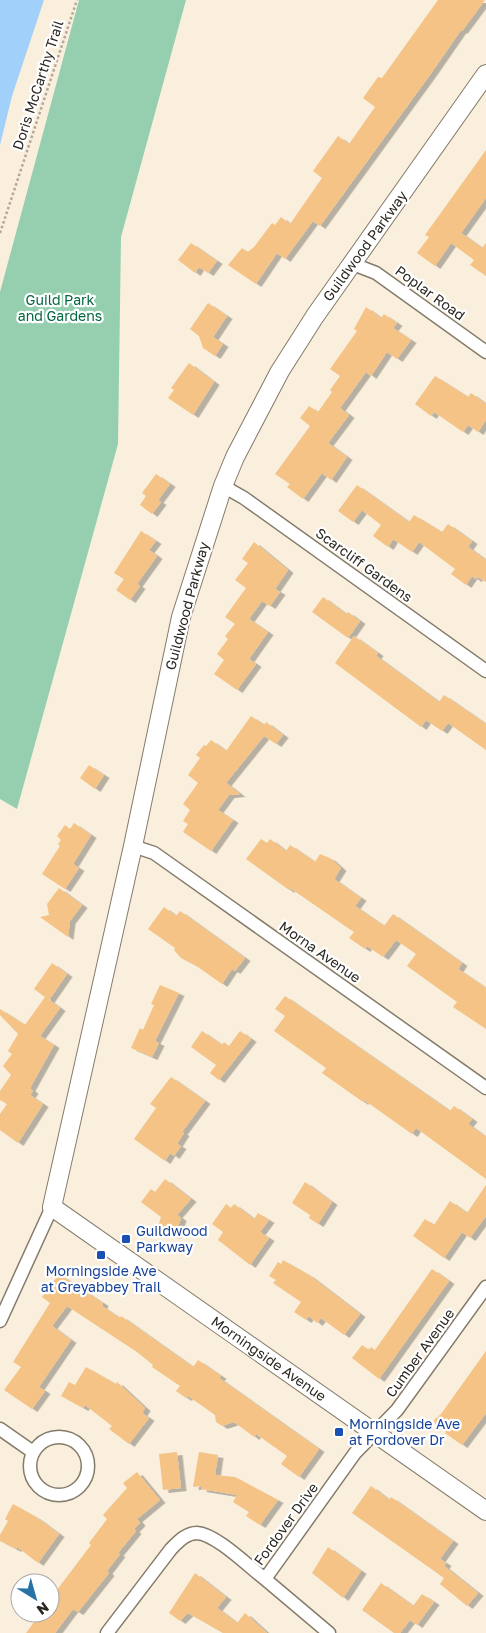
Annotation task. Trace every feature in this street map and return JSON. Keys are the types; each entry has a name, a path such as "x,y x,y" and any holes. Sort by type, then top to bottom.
{"street":[{"name":"Guildwood Parkway","path":"52,1207 133,846 181,617 223,486 235,457 280,370 315,316 354,264 486,74"},
{"name":"Poplar Road","path":"354,264 376,273 486,352"},
{"name":"Scarcliff Gardens","path":"223,486 244,498 486,672"},
{"name":"Morna Avenue","path":"133,846 154,853 486,1088"},
{"path":"0,1322 52,1207"},
{"name":"Morningside Avenue","path":"52,1207 486,1511"},
{"name":"Cumber Avenue","path":"376,1433 397,1410 486,1288"},
{"path":"0,1429 33,1452"},
{"name":"Fordover Drive","path":"107,1633 171,1549 184,1537 196,1533 210,1536 265,1579 355,1453 376,1433"},
{"path":"53,1437 71,1439 84,1451 88,1469 86,1478 80,1486 62,1495 43,1490 31,1474 30,1464 33,1452 44,1441 53,1437"},
{"path":"265,1579 329,1633"}],"path":[{"name":"Doris McCarthy Trail","path":"0,233 77,0"}],"green space":[{"name":"Guild Park and Gardens","path":"79,0 186,0 121,237 118,444 17,809 0,799 0,292"}],"water":[{"path":"0,0 44,0 12,96 0,145"}],"building":[{"path":"438,0 485,0 461,30 320,226 313,221 285,259 277,253 256,284 228,265 242,248 248,252 254,247 272,223 275,225 281,217 290,224 322,178 313,171 338,136 349,144 375,107 363,98 378,77 382,78"},
{"path":"486,150 486,198 461,233 482,248 486,243 486,276 470,265 474,260 451,243 435,266 417,253 429,237 425,235"},
{"path":"191,243 217,261 208,273 199,267 195,273 178,260"},
{"path":"208,303 227,316 213,337 223,344 215,356 203,348 199,336 190,329"},
{"path":"366,307 381,318 384,314 397,323 393,328 411,340 397,359 387,352 371,376 366,372 340,408 349,415 328,443 347,457 331,480 322,473 303,499 287,487 290,484 275,474 310,426 300,418 309,406 318,412 332,392 330,390 340,376 330,369 357,331 354,329"},
{"path":"189,363 214,382 193,415 168,398 174,390 171,388"},
{"path":"435,376 468,397 471,393 486,404 486,420 478,432 468,425 463,432 434,412 431,416 415,404"},
{"path":"156,474 170,484 158,500 161,502 152,514 140,505 146,496 142,493"},
{"path":"357,485 409,522 414,515 442,532 448,524 472,541 468,547 486,560 486,582 472,576 466,585 451,574 455,569 419,542 412,552 393,539 388,547 373,536 381,525 362,510 353,522 338,511"},
{"path":"141,531 156,541 149,550 157,556 137,584 140,586 130,600 116,590 124,579 114,573"},
{"path":"254,542 288,570 275,589 280,592 270,606 262,601 249,619 268,632 249,659 256,664 237,690 214,674 224,660 217,654 228,639 225,636 235,624 225,617 246,588 235,580 248,563 242,559"},
{"path":"323,597 346,614 348,612 360,621 348,638 312,612"},
{"path":"354,636 378,653 376,656 439,702 444,695 486,724 486,750 448,723 442,731 426,720 421,727 335,663"},
{"path":"251,716 264,725 266,722 283,735 276,744 264,736 226,783 240,794 229,795 218,810 233,820 211,851 183,832 188,824 183,821 190,810 183,804 198,783 188,775 200,758 196,755 204,745 206,746 211,740 226,751"},
{"path":"89,765 104,775 95,789 80,778"},
{"path":"74,823 91,835 73,864 79,868 65,889 42,874 60,846 58,844 61,840 57,836 65,825 70,829"},
{"path":"261,839 267,843 270,839 286,851 290,845 315,862 320,854 330,858 341,868 334,879 361,898 355,906 384,926 393,914 462,963 458,969 486,988 486,1029 453,1007 457,1002 407,966 416,954 396,940 383,957 367,946 365,949 349,938 354,932 290,888 289,890 246,859"},
{"path":"59,888 82,905 70,921 68,937 40,917 49,915 47,904"},
{"path":"164,907 176,916 180,911 245,958 235,971 232,969 222,984 195,965 181,958 174,950 175,948 148,929"},
{"path":"52,963 67,974 49,1000 34,989"},
{"path":"160,985 179,993 155,1041 159,1043 152,1057 131,1048 140,1028 143,1030 154,1005 151,1004"},
{"path":"285,996 450,1111 454,1106 472,1119 468,1124 486,1137 486,1179 416,1128 412,1134 364,1100 363,1102 322,1073 326,1068 274,1031 285,1016 275,1009"},
{"path":"45,997 60,1008 40,1036 54,1045 30,1088 33,1091 30,1095 43,1104 18,1143 0,1130 0,1114 7,1104 0,1100 0,1091 11,1075 3,1066 12,1054 8,1051 18,1034 0,1015 0,1009 25,1025"},
{"path":"202,1031 222,1045 224,1042 229,1046 240,1031 251,1039 219,1080 210,1073 216,1065 191,1047"},
{"path":"171,1077 205,1101 182,1132 184,1133 177,1144 181,1146 174,1156 170,1153 165,1161 134,1139 156,1108 150,1104"},
{"path":"165,1179 191,1199 177,1215 181,1218 175,1236 157,1230 161,1217 141,1202 151,1189 155,1192"},
{"path":"305,1182 332,1202 318,1224 309,1218 310,1215 292,1203"},
{"path":"486,1185 486,1216 470,1238 462,1232 444,1258 413,1236 425,1219 434,1225 450,1201 467,1213"},
{"path":"226,1204 231,1208 234,1204 254,1219 258,1213 269,1220 260,1232 269,1238 250,1265 218,1240 223,1232 212,1224"},
{"path":"283,1260 309,1275 360,1314 344,1335 321,1318 317,1323 309,1316 306,1320 294,1312 301,1302 273,1283 276,1280 269,1276 278,1262 281,1264"},
{"path":"432,1269 449,1281 379,1379 352,1358 362,1345 369,1350 371,1347 375,1350"},
{"path":"59,1274 103,1303 102,1306 120,1318 121,1316 193,1367 198,1360 221,1376 219,1378 319,1449 299,1477 281,1464 287,1456 256,1434 254,1437 234,1422 222,1426 216,1422 215,1415 188,1396 186,1398 176,1391 180,1386 152,1367 153,1365 137,1352 67,1306 52,1326 71,1340 39,1387 45,1391 32,1409 4,1390 21,1367 13,1362 50,1303 42,1297"},
{"path":"486,1351 486,1413 462,1445 445,1433 435,1424 434,1420 441,1414"},
{"path":"86,1367 116,1384 117,1382 145,1408 142,1413 149,1418 129,1444 109,1429 112,1426 85,1405 83,1408 61,1396 69,1382 75,1385"},
{"path":"177,1452 181,1488 163,1490 159,1454"},
{"path":"199,1452 218,1455 215,1475 235,1477 278,1500 260,1525 246,1516 249,1512 233,1502 237,1495 201,1489 202,1486 193,1487"},
{"path":"137,1472 160,1500 137,1519 140,1523 134,1529 136,1531 118,1553 120,1554 107,1571 109,1573 78,1612 73,1609 55,1633 26,1633 34,1623 60,1623 60,1586 91,1545 89,1543 107,1519 103,1515 127,1488 123,1483"},
{"path":"371,1486 389,1500 391,1497 453,1541 440,1559 446,1563 444,1566 478,1593 467,1606 440,1584 444,1578 352,1513"},
{"path":"13,1504 36,1517 59,1534 38,1563 17,1547 16,1549 0,1541 0,1535 8,1521 5,1519"},
{"path":"328,1547 361,1571 343,1598 312,1573"},
{"path":"195,1573 226,1597 217,1608 237,1623 245,1613 267,1633 223,1633 188,1613 180,1621 169,1613"},
{"path":"381,1583 413,1606 422,1594 434,1602 417,1625 410,1620 400,1633 394,1633 362,1610"}],"place":[{"name":"Guildwood Parkway","path":"126,1239"},
{"name":"Morningside Ave at Greyabbey Trail","path":"101,1255"},
{"name":"Morningside Ave at Fordover Dr","path":"339,1432"}]}
